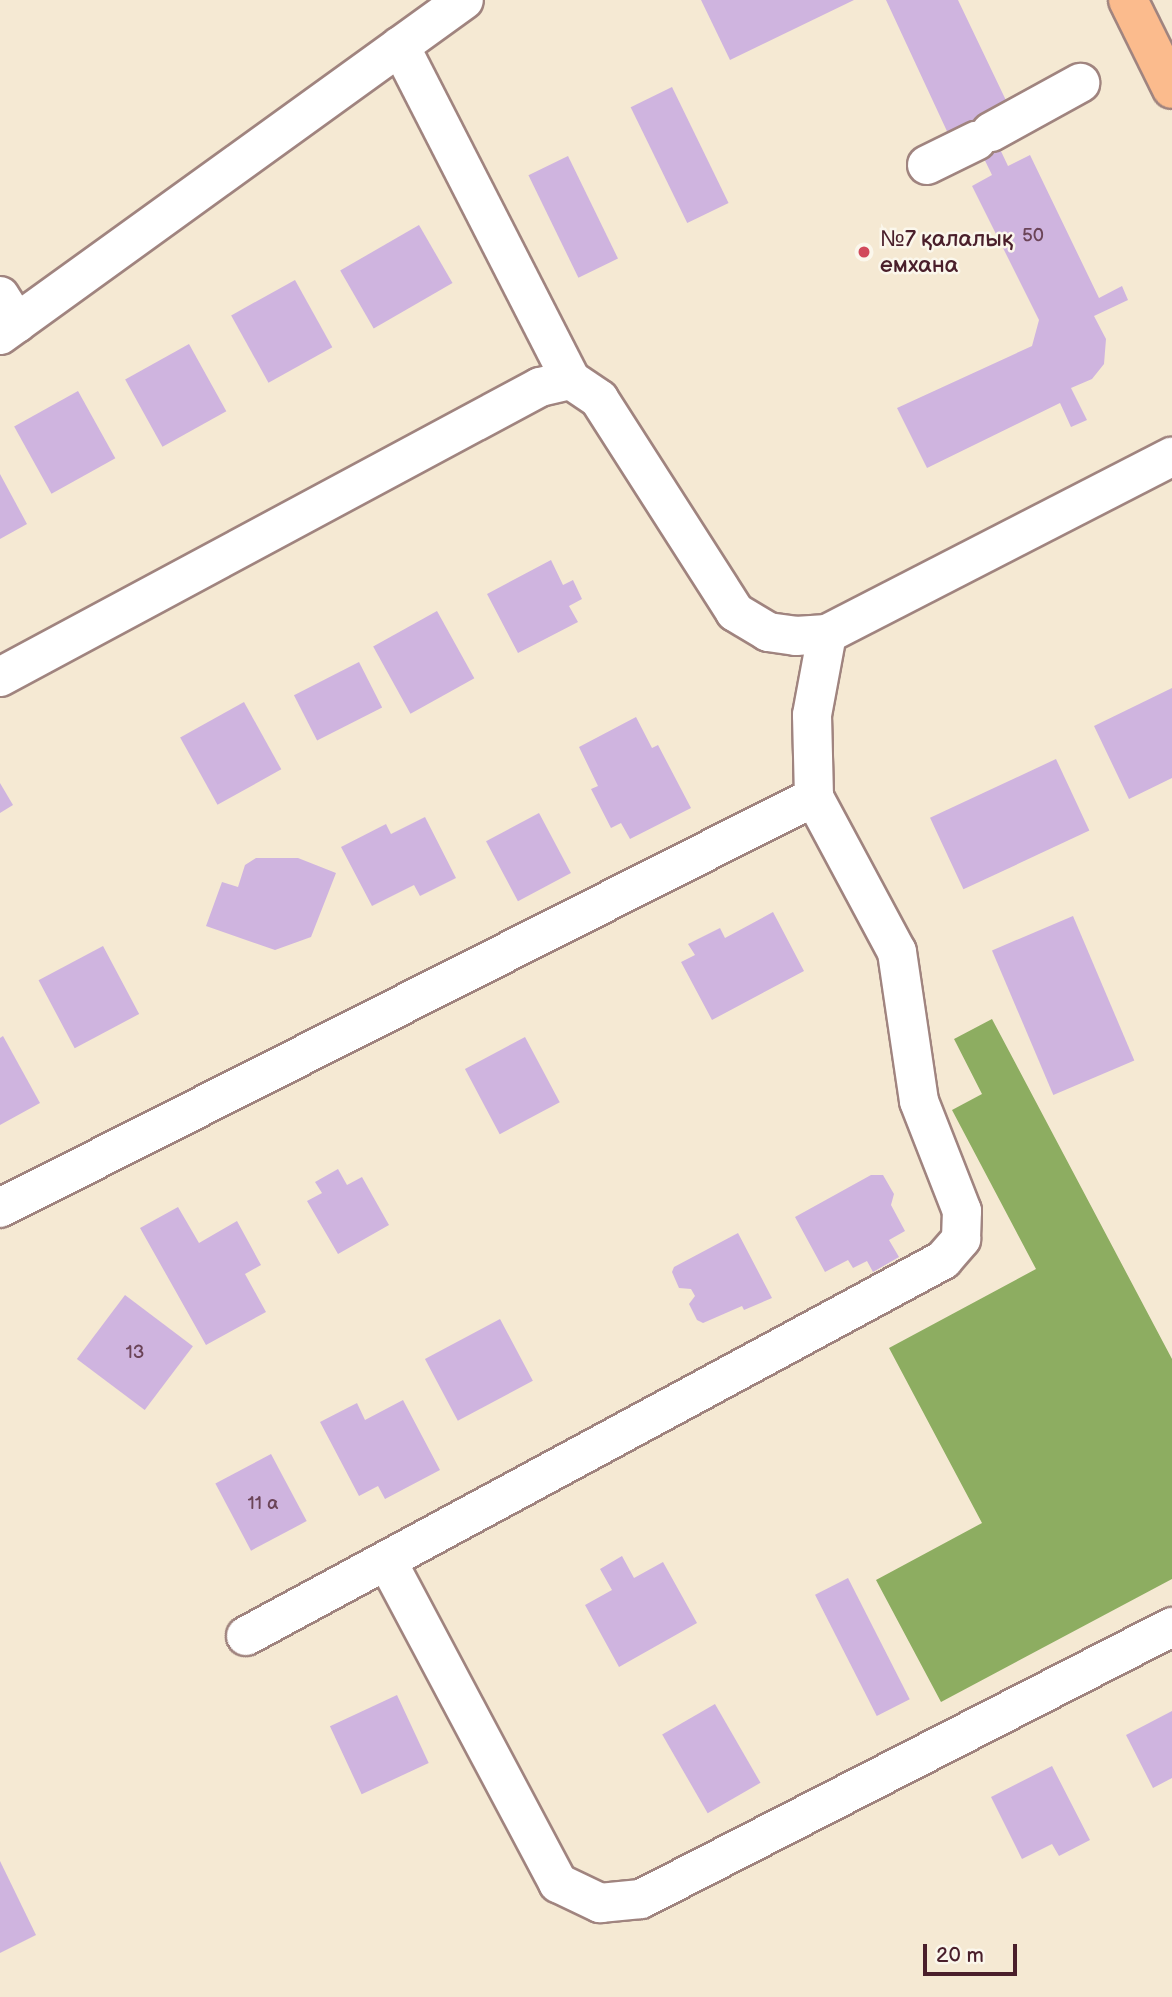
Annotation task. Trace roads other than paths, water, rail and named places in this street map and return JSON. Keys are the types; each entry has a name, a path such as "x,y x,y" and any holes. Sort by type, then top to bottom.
{"main road":[{"path":"1128,0 1172,89"}],"lane":[{"path":"6,318 464,0"},
{"path":"400,46 571,380 599,399 735,612 768,632 796,636 827,634 1172,457"},
{"path":"927,165 1080,83"},
{"path":"0,677 540,387 571,380"},
{"path":"246,1636 943,1260 961,1239 962,1211 919,1101 897,952 814,797 812,715 827,634"},
{"path":"0,1208 814,797"},
{"path":"387,1561 558,1883 600,1903 640,1899 1172,1627"}],"place":[{"name":"№7 қалалық емхана","path":"864,252"}]}
